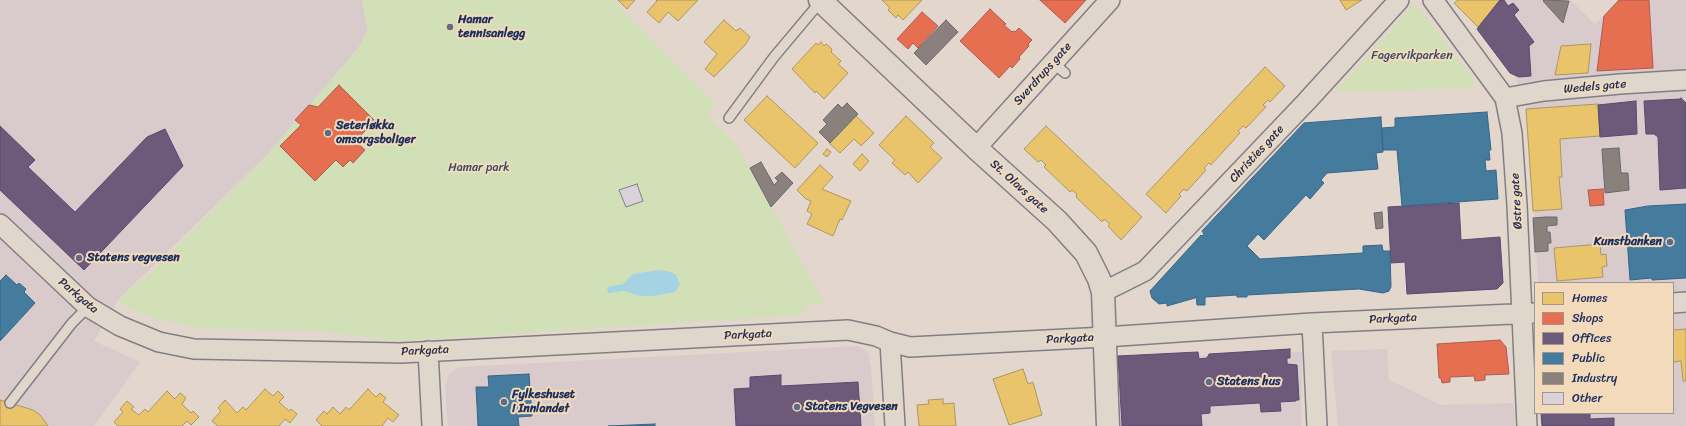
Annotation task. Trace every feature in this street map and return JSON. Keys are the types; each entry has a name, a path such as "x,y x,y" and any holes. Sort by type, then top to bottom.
{"main road":[{"name":"St. Olavs gate","path":"821,0 976,148 1057,221 1086,253 1099,279 1103,292 1108,426"}],"street":[{"name":"Sverdrups gate","path":"976,148 1059,68 1110,0"},
{"name":"Christies gate","path":"1103,292 1145,271 1307,101 1400,0"},
{"name":"Østre gate","path":"1433,0 1505,98 1512,133 1529,313 1527,426"},
{"name":"Wedels gate","path":"1505,98 1544,91 1686,80"},
{"name":"Parkgata","path":"0,224 88,307 120,326 159,342 194,348 400,353 848,330 876,336 890,342 910,347 1105,337 1312,323 1529,313"},
{"path":"1674,303 1686,302"},
{"path":"1312,323 1317,426"},
{"path":"890,342 894,426"},
{"path":"428,351 432,426"}],"lane":[{"name":"St. Olavs gate","path":"729,118 774,57 821,0"},
{"path":"10,403 72,323 88,307"}],"shaded area":[{"path":"0,0 362,0 368,30 359,47 267,155 117,301 94,341 140,362 94,426 0,426"},
{"path":"1501,0 1570,0 1595,24 1619,0 1686,0 1686,426 1543,426 1542,414 1674,414 1674,282 1538,282 1529,111 1514,75 1477,28"},
{"path":"858,346 868,352 871,367 875,426 448,426 445,387 449,374 460,367"},
{"path":"1387,349 1389,380 1441,405 1514,403 1515,426 1338,426 1331,351"},
{"name":"Statens hus","path":"1302,352 1301,426 1123,426 1116,359"}],"green space":[{"name":"Hamar park","path":"362,0 612,0 715,103 707,116 735,143 824,303 809,304 799,315 400,341 311,330 208,329 164,321 137,312 117,301 161,263 267,155 359,47 368,30"},
{"name":"Fagervikparken","path":"1414,3 1475,81 1468,88 1336,92"}],"water":[{"path":"660,270 671,272 676,275 680,284 675,292 652,296 641,296 624,291 608,293 607,287 623,284 633,274"}],"building: Homes":[{"path":"618,0 635,0 627,9"},
{"path":"656,0 698,0 678,21 668,12 659,23 647,12 657,1"},
{"path":"882,0 922,0 903,20 898,15 896,18 888,10 890,8"},
{"path":"1340,0 1362,0 1346,10"},
{"path":"1458,0 1500,0 1478,27 1454,3"},
{"path":"724,20 736,31 740,28 750,37 745,45 714,77 705,69 717,54 704,42"},
{"path":"821,42 824,46 826,44 831,48 831,52 841,61 838,64 848,73 824,99 816,91 815,93 792,69 816,43 818,45"},
{"path":"1591,44 1588,73 1555,75 1561,46"},
{"path":"1265,67 1285,86 1270,102 1268,100 1263,105 1266,107 1246,128 1243,126 1238,131 1240,133 1211,165 1209,163 1204,168 1206,170 1187,191 1184,189 1179,194 1181,196 1166,213 1146,194"},
{"path":"767,96 818,143 795,168 744,120"},
{"path":"1598,104 1600,136 1560,139 1562,177 1559,177 1562,209 1533,211 1526,109"},
{"path":"855,115 874,133 861,146 854,139 840,153 829,143"},
{"path":"906,116 934,143 930,147 942,158 918,183 908,172 905,175 892,163 895,160 879,145"},
{"path":"1046,126 1142,217 1121,240 1108,226 1110,224 1104,219 1102,222 1076,197 1077,194 1072,190 1070,192 1044,167 1046,165 1041,160 1038,162 1024,149"},
{"path":"827,149 831,152 827,157 823,154"},
{"path":"862,154 869,161 860,171 853,164"},
{"path":"820,165 833,177 822,189 851,201 842,220 840,219 833,236 807,224 812,214 807,211 811,201 806,199 797,190"},
{"path":"1600,244 1601,255 1606,254 1607,266 1602,267 1603,277 1557,281 1554,248"},
{"path":"1686,329 1686,381 1683,381 1681,361 1674,362 1674,330"},
{"path":"1023,369 1028,384 1033,382 1042,415 1009,425 993,379"},
{"path":"265,389 273,396 278,391 284,397 279,402 289,411 291,409 297,414 290,423 285,419 279,426 218,426 212,421 221,411 218,408 225,400 237,413 243,407 246,410"},
{"path":"368,389 376,397 380,393 386,398 383,402 399,415 393,422 388,418 382,426 322,426 316,420 324,411 327,414 333,407 340,414 346,407 349,410"},
{"path":"167,391 175,399 180,393 186,398 182,404 191,413 193,411 199,417 191,425 187,421 182,426 118,426 114,422 123,412 120,409 127,401 134,407 131,409 139,415 145,409 148,412"},
{"path":"943,399 943,404 954,403 956,426 919,426 917,405 929,404 928,400"},
{"path":"0,400 33,410 40,415 48,426 0,426"}],"building: Shops":[{"path":"1040,0 1086,0 1065,23"},
{"path":"1619,0 1649,0 1653,68 1597,71 1604,16"},
{"path":"990,9 1012,32 1015,32 1019,28 1032,40 1028,44 1029,46 1019,57 1020,59 1012,68 1010,66 999,78 960,41"},
{"path":"922,12 938,26 918,48 913,43 908,49 897,39"},
{"name":"Seterløkka omsorgsboliger","path":"339,85 375,121 355,141 365,150 353,163 350,160 343,167 336,160 315,181 280,146 301,125 295,120 309,105 318,107"},
{"path":"1603,189 1604,205 1590,206 1588,190"},
{"path":"1500,340 1506,347 1509,374 1485,375 1485,380 1475,381 1474,376 1450,377 1450,382 1442,383 1441,378 1439,378 1437,344"}],"building: Offices":[{"path":"1500,0 1504,0 1508,6 1513,3 1519,10 1514,15 1534,42 1529,46 1531,76 1519,77 1510,73 1477,29"},
{"path":"1681,98 1686,103 1686,188 1660,190 1658,137 1654,134 1646,134 1644,101 1680,100"},
{"path":"1636,101 1637,134 1600,137 1598,105"},
{"path":"0,126 35,160 28,167 75,212 147,137 165,129 183,166 84,270 0,190"},
{"path":"1459,203 1461,240 1500,237 1503,283 1497,289 1407,294 1405,262 1391,263 1388,207"},
{"name":"Statens hus","path":"1290,349 1290,358 1287,358 1287,364 1297,365 1299,400 1280,402 1281,411 1261,412 1260,403 1210,406 1210,413 1201,414 1202,426 1122,426 1118,356 1198,352 1199,359 1207,358 1209,354"},
{"name":"Statens Vegvesen","path":"781,375 781,386 858,382 861,426 736,426 734,389 750,388 750,377"},
{"path":"1541,414 1590,414 1590,419 1614,418 1614,426 1542,426"}],"building: Public":[{"path":"1487,112 1491,150 1489,150 1490,160 1485,160 1486,171 1496,170 1498,199 1402,206 1397,150 1383,150 1382,128 1395,127 1395,118"},
{"path":"1381,117 1383,152 1376,153 1378,169 1327,173 1321,180 1324,183 1310,199 1306,195 1264,240 1258,234 1247,246 1260,259 1363,253 1363,246 1382,245 1383,251 1390,251 1391,287 1389,291 1383,293 1359,289 1247,295 1247,297 1237,297 1237,295 1205,297 1205,305 1197,305 1196,296 1195,298 1167,306 1167,303 1159,304 1152,298 1150,291 1201,235 1202,236 1204,234 1202,231 1304,123"},
{"path":"1686,204 1686,278 1652,280 1652,278 1630,280 1625,210 1648,206"},
{"path":"6,275 17,285 19,283 26,289 24,292 35,303 0,341 0,281"},
{"name":"Fylkeshuset i Innlandet","path":"529,374 532,416 518,417 519,426 478,426 476,387 489,387 488,376"},
{"name":"Fylkeshuset i Innlandet","path":"655,424 655,426 608,426"}],"building: Industry":[{"path":"1543,1 1569,1 1563,23"},
{"path":"946,20 958,32 926,65 914,53"},
{"path":"847,103 858,114 830,143 819,132 827,124 823,120 838,104 842,108"},
{"path":"1619,148 1621,173 1628,173 1629,190 1605,193 1602,149"},
{"path":"761,162 774,185 778,181 775,178 782,172 793,183 771,207 750,168"},
{"path":"1382,212 1383,228 1376,229 1374,213"},
{"path":"1557,217 1557,225 1547,226 1547,232 1550,232 1551,243 1548,243 1548,251 1535,252 1533,218"}],"building: Other":[{"path":"637,184 643,201 626,207 619,190"}],"place":[{"name":"Hamar tennisanlegg","path":"450,27"},
{"name":"Seterløkka omsorgsboliger","path":"328,133"},
{"name":"Kunstbanken","path":"1670,242"},
{"name":"Statens vegvesen","path":"79,258"},
{"name":"Statens hus","path":"1209,382"},
{"name":"Fylkeshuset i Innlandet","path":"504,402"},
{"name":"Statens Vegvesen","path":"797,407"}]}
